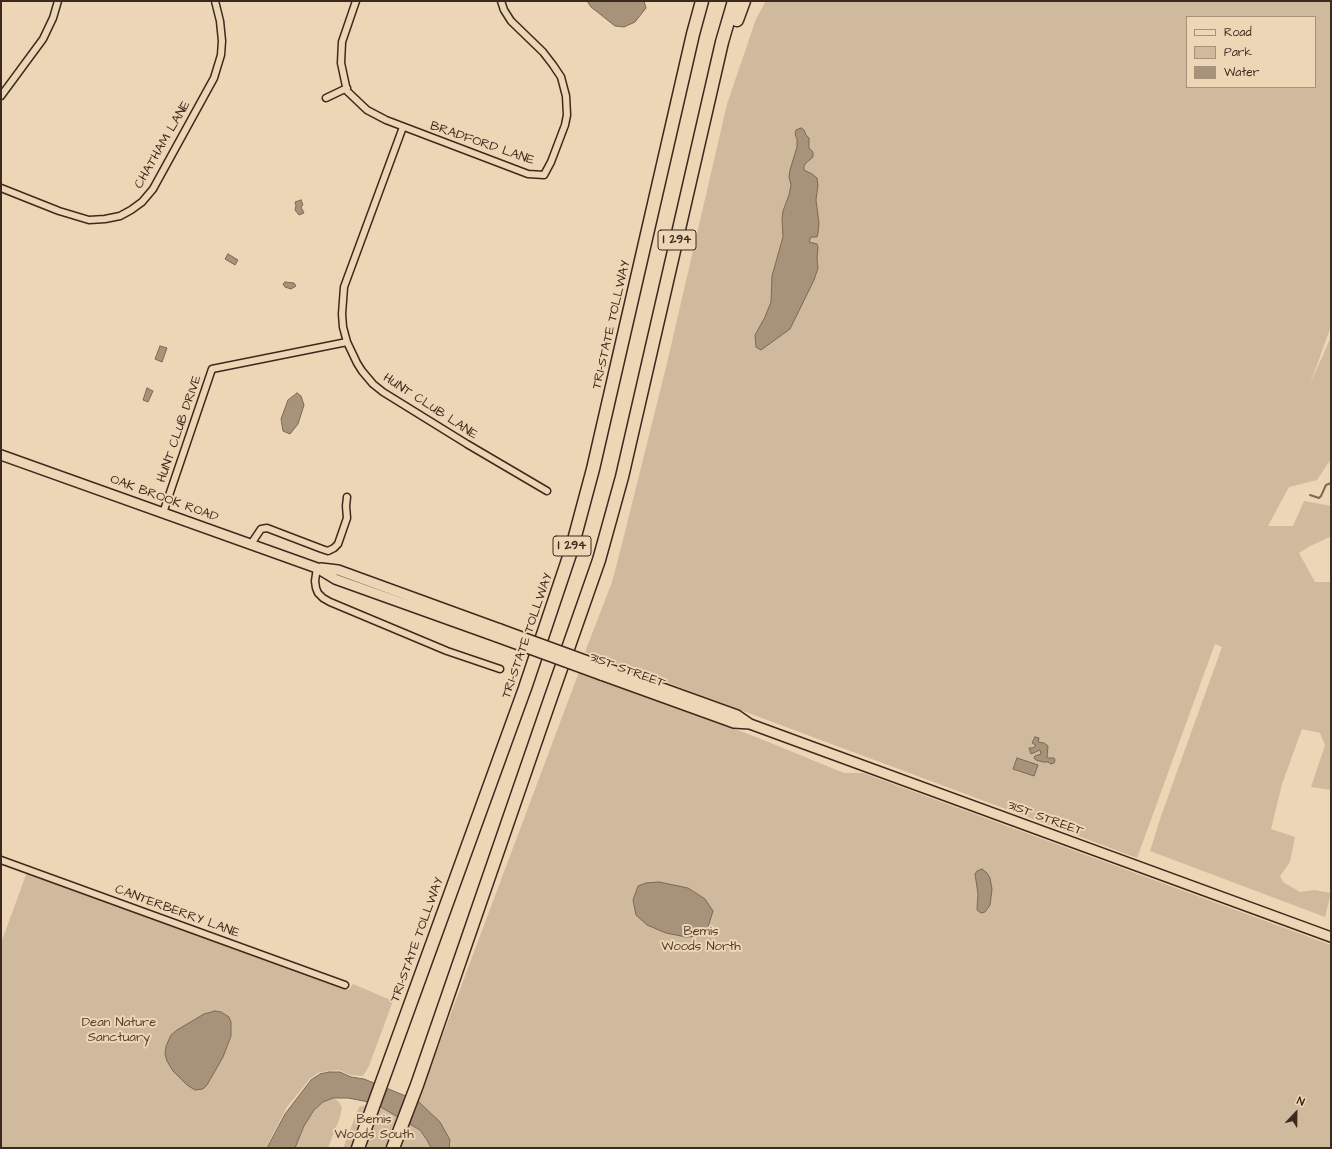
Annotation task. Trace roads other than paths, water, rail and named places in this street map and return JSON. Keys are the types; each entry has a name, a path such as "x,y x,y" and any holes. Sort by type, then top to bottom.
{"highway":[{"name":"TRI-STATE TOLLWAY","path":"358,1148 525,688 571,551 593,470 693,34 702,1"},
{"name":"I 294","path":"393,1148 417,1085 550,697 600,560 622,477 722,42 734,1"},
{"path":"708,104 723,57 744,1"}],"main road":[{"name":"OAK BROOK ROAD","path":"1,455 317,568 338,570 498,633"},
{"name":"31ST STREET","path":"498,633 603,671 737,715 750,724 1331,937"}],"street":[{"path":"1,96 43,39 53,18 58,1"},
{"name":"CHATHAM LANE","path":"1,188 59,211 89,220 120,216 142,202 153,189 214,78 221,55 222,43 220,21 215,1"},
{"name":"BRADFORD LANE","path":"356,1 344,32 341,49 342,68 347,91 373,114 403,127 528,174 544,175 551,162 565,125 566,96 561,77 553,65 543,52 515,27 504,10 501,1"},
{"path":"326,98 347,88"},
{"name":"HUNT CLUB LANE","path":"403,127 344,287 342,314 343,327 347,342 362,371 373,384 383,392 547,491"},
{"name":"HUNT CLUB DRIVE","path":"163,513 212,369 347,342"},
{"path":"251,544 261,529 268,528 328,551 338,544 347,518 346,497"},
{"path":"317,568 315,581 316,588 318,593 330,602 444,650 500,669"},
{"name":"CANTERBERRY LANE","path":"1,860 345,985"}],"water":[{"path":"587,1 644,1 646,8 635,22 624,27 615,26 591,7"},
{"path":"801,128 809,138 809,148 813,152 813,157 806,163 804,170 817,178 818,185 816,200 819,223 818,233 817,237 811,237 809,242 817,244 818,268 814,280 790,329 761,350 756,347 755,335 771,302 772,276 783,237 783,211 789,195 791,185 789,177 790,170 797,147 797,139 795,134 796,130"},
{"path":"301,200 303,205 301,207 304,213 299,215 295,210 295,202"},
{"path":"228,254 238,260 235,265 225,259"},
{"path":"285,282 294,283 296,286 291,289 285,287 283,284"},
{"path":"160,346 167,348 162,362 155,359"},
{"path":"147,388 153,391 148,402 143,400"},
{"path":"297,393 301,396 304,405 298,424 290,434 283,431 281,419 288,400"},
{"path":"1035,737 1039,738 1038,742 1044,743 1048,746 1047,757 1054,758 1054,763 1051,764 1036,760 1034,758 1035,756 1041,754 1040,750 1031,754 1029,748 1033,748 1036,745 1032,743"},
{"path":"1017,758 1038,765 1034,776 1013,769"},
{"path":"982,869 990,878 992,889 990,905 985,912 981,913 977,910 978,894 975,874 977,871"},
{"path":"659,882 688,888 705,899 713,911 708,927 700,936 686,937 666,933 647,925 636,915 633,900 638,886 646,883"},
{"path":"215,1011 221,1012 229,1017 231,1022 231,1036 223,1057 207,1085 203,1089 195,1090 187,1085 173,1071 165,1054 166,1046 171,1035 177,1030 204,1014"},
{"path":"340,1072 351,1077 364,1079 418,1101 440,1122 450,1140 449,1148 431,1148 420,1130 374,1103 348,1098 333,1098 323,1102 314,1110 304,1126 295,1148 267,1148 285,1114 311,1080 320,1074"}],"waterway":[{"path":"1310,495 1319,498 1326,485 1331,483"}],"park label":[{"name":"Bemis Woods North","path":"701,940"},
{"name":"Dean Nature Sanctuary","path":"119,1030"},
{"name":"Bemis Woods South","path":"374,1128"}]}
